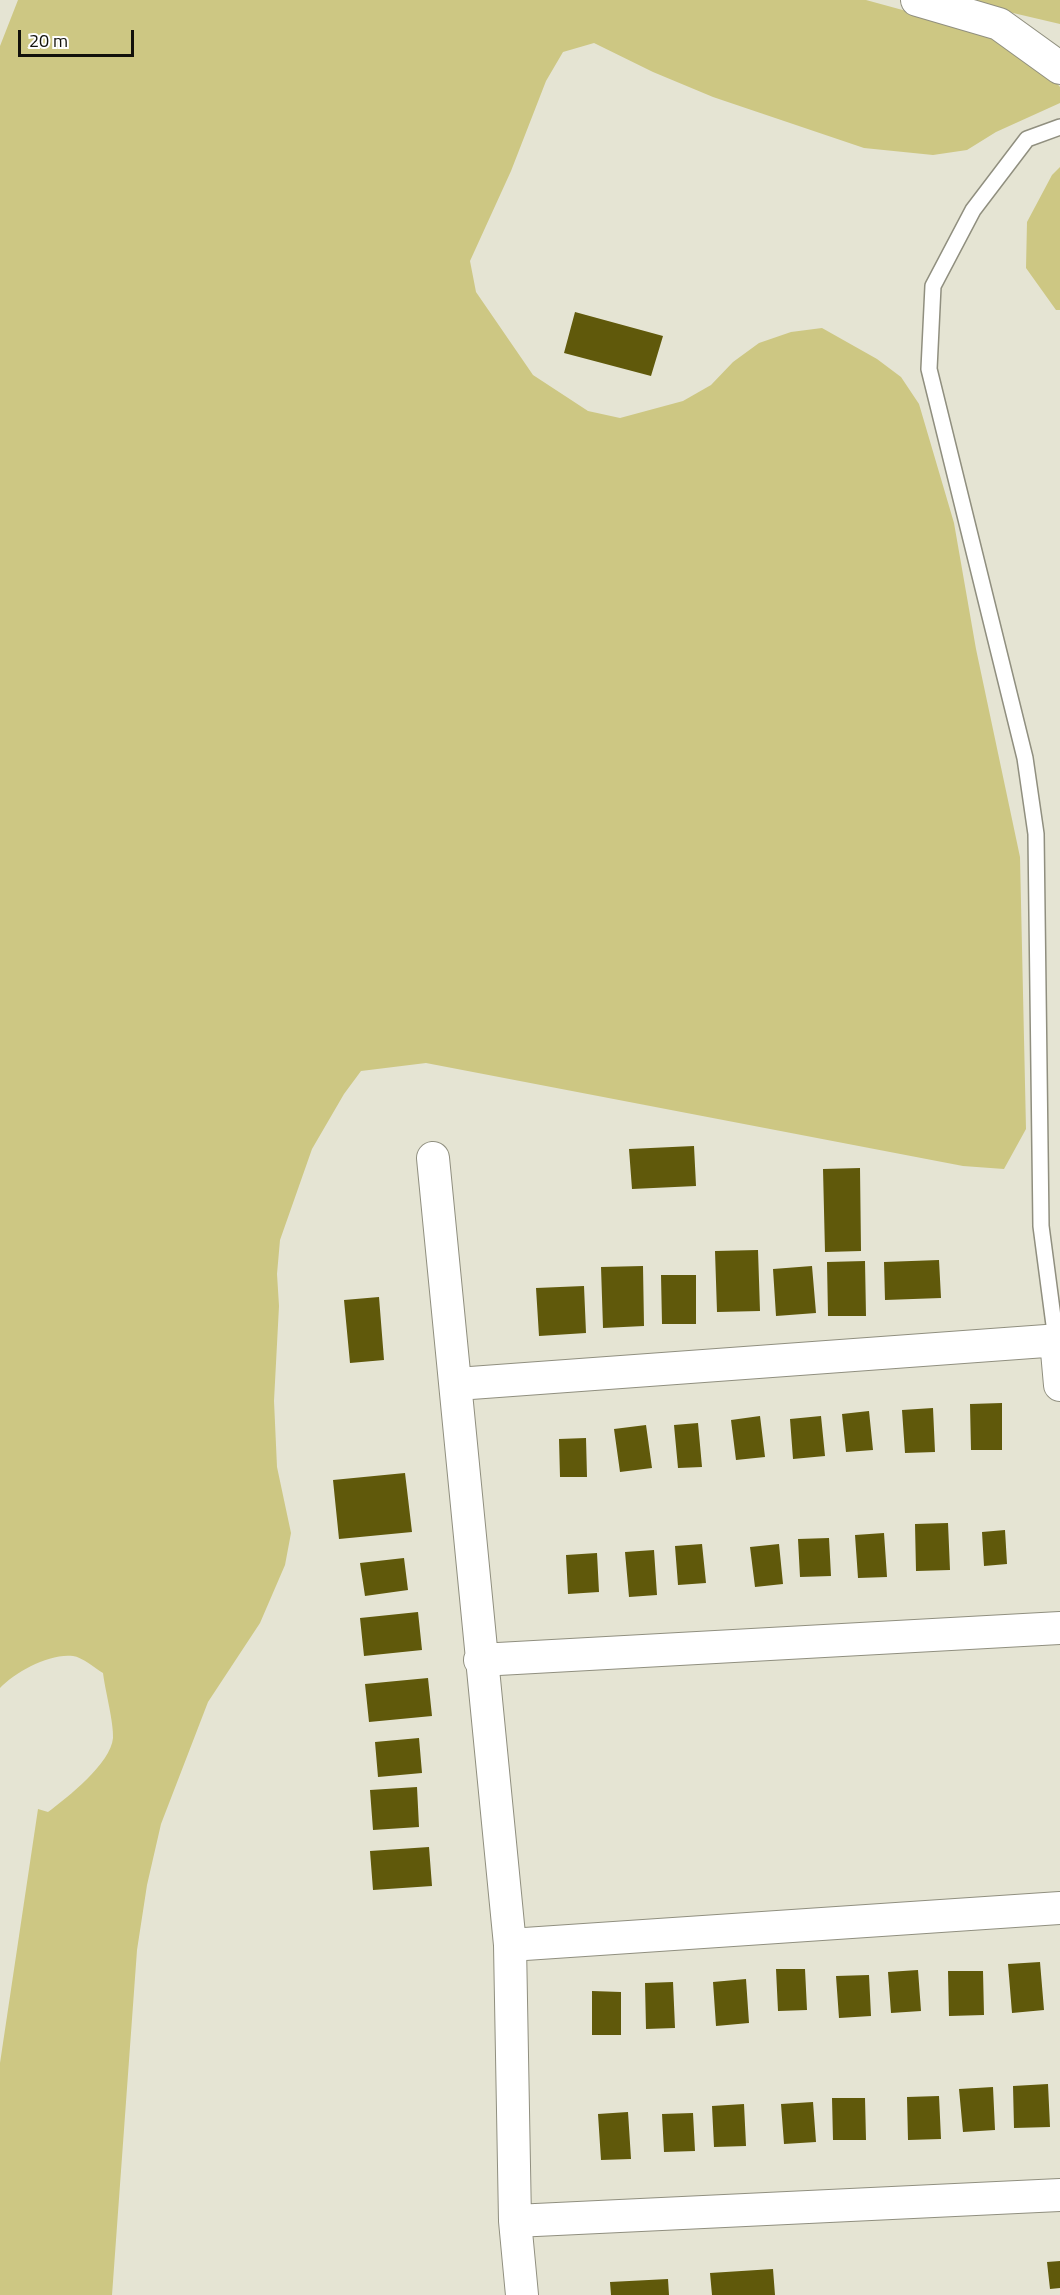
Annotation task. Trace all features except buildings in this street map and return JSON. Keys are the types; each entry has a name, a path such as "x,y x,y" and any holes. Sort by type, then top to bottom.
{"street":[{"path":"917,0 999,24 1060,68"},
{"path":"433,1158 457,1384 480,1660 510,1945 515,2221 522,2295"},
{"path":"457,1384 1058,1340 1060,1386"},
{"path":"480,1660 1060,1628"},
{"path":"510,1945 1060,1908"},
{"path":"515,2221 1060,2195"}],"lane":[{"path":"1058,1340 1041,1226 1036,834 1025,758 929,369 933,286 973,210 1027,139 1060,127"}],"shaded area":[{"path":"18,0 866,0 972,29 1033,56 1060,87 1060,103 996,132 967,150 933,155 864,148 713,97 653,72 594,43 563,52 546,81 511,171 470,261 476,292 533,375 588,411 620,418 683,401 711,385 733,362 759,343 791,332 822,328 877,359 901,377 919,404 954,523 976,649 1020,857 1026,1129 1004,1169 963,1166 426,1063 361,1071 344,1094 312,1149 280,1240 274,1401 277,1467 291,1533 285,1565 260,1623 208,1702 161,1824 147,1885 137,1950 112,2295 0,2295 0,2063 38,1809 48,1812 87,1779 105,1758 113,1738 103,1673 80,1658 54,1657 24,1670 0,1688 0,46"},
{"path":"960,0 1060,0 1060,24 962,1"},
{"path":"1060,167 1060,310 1056,310 1026,268 1027,222 1052,175"}]}
